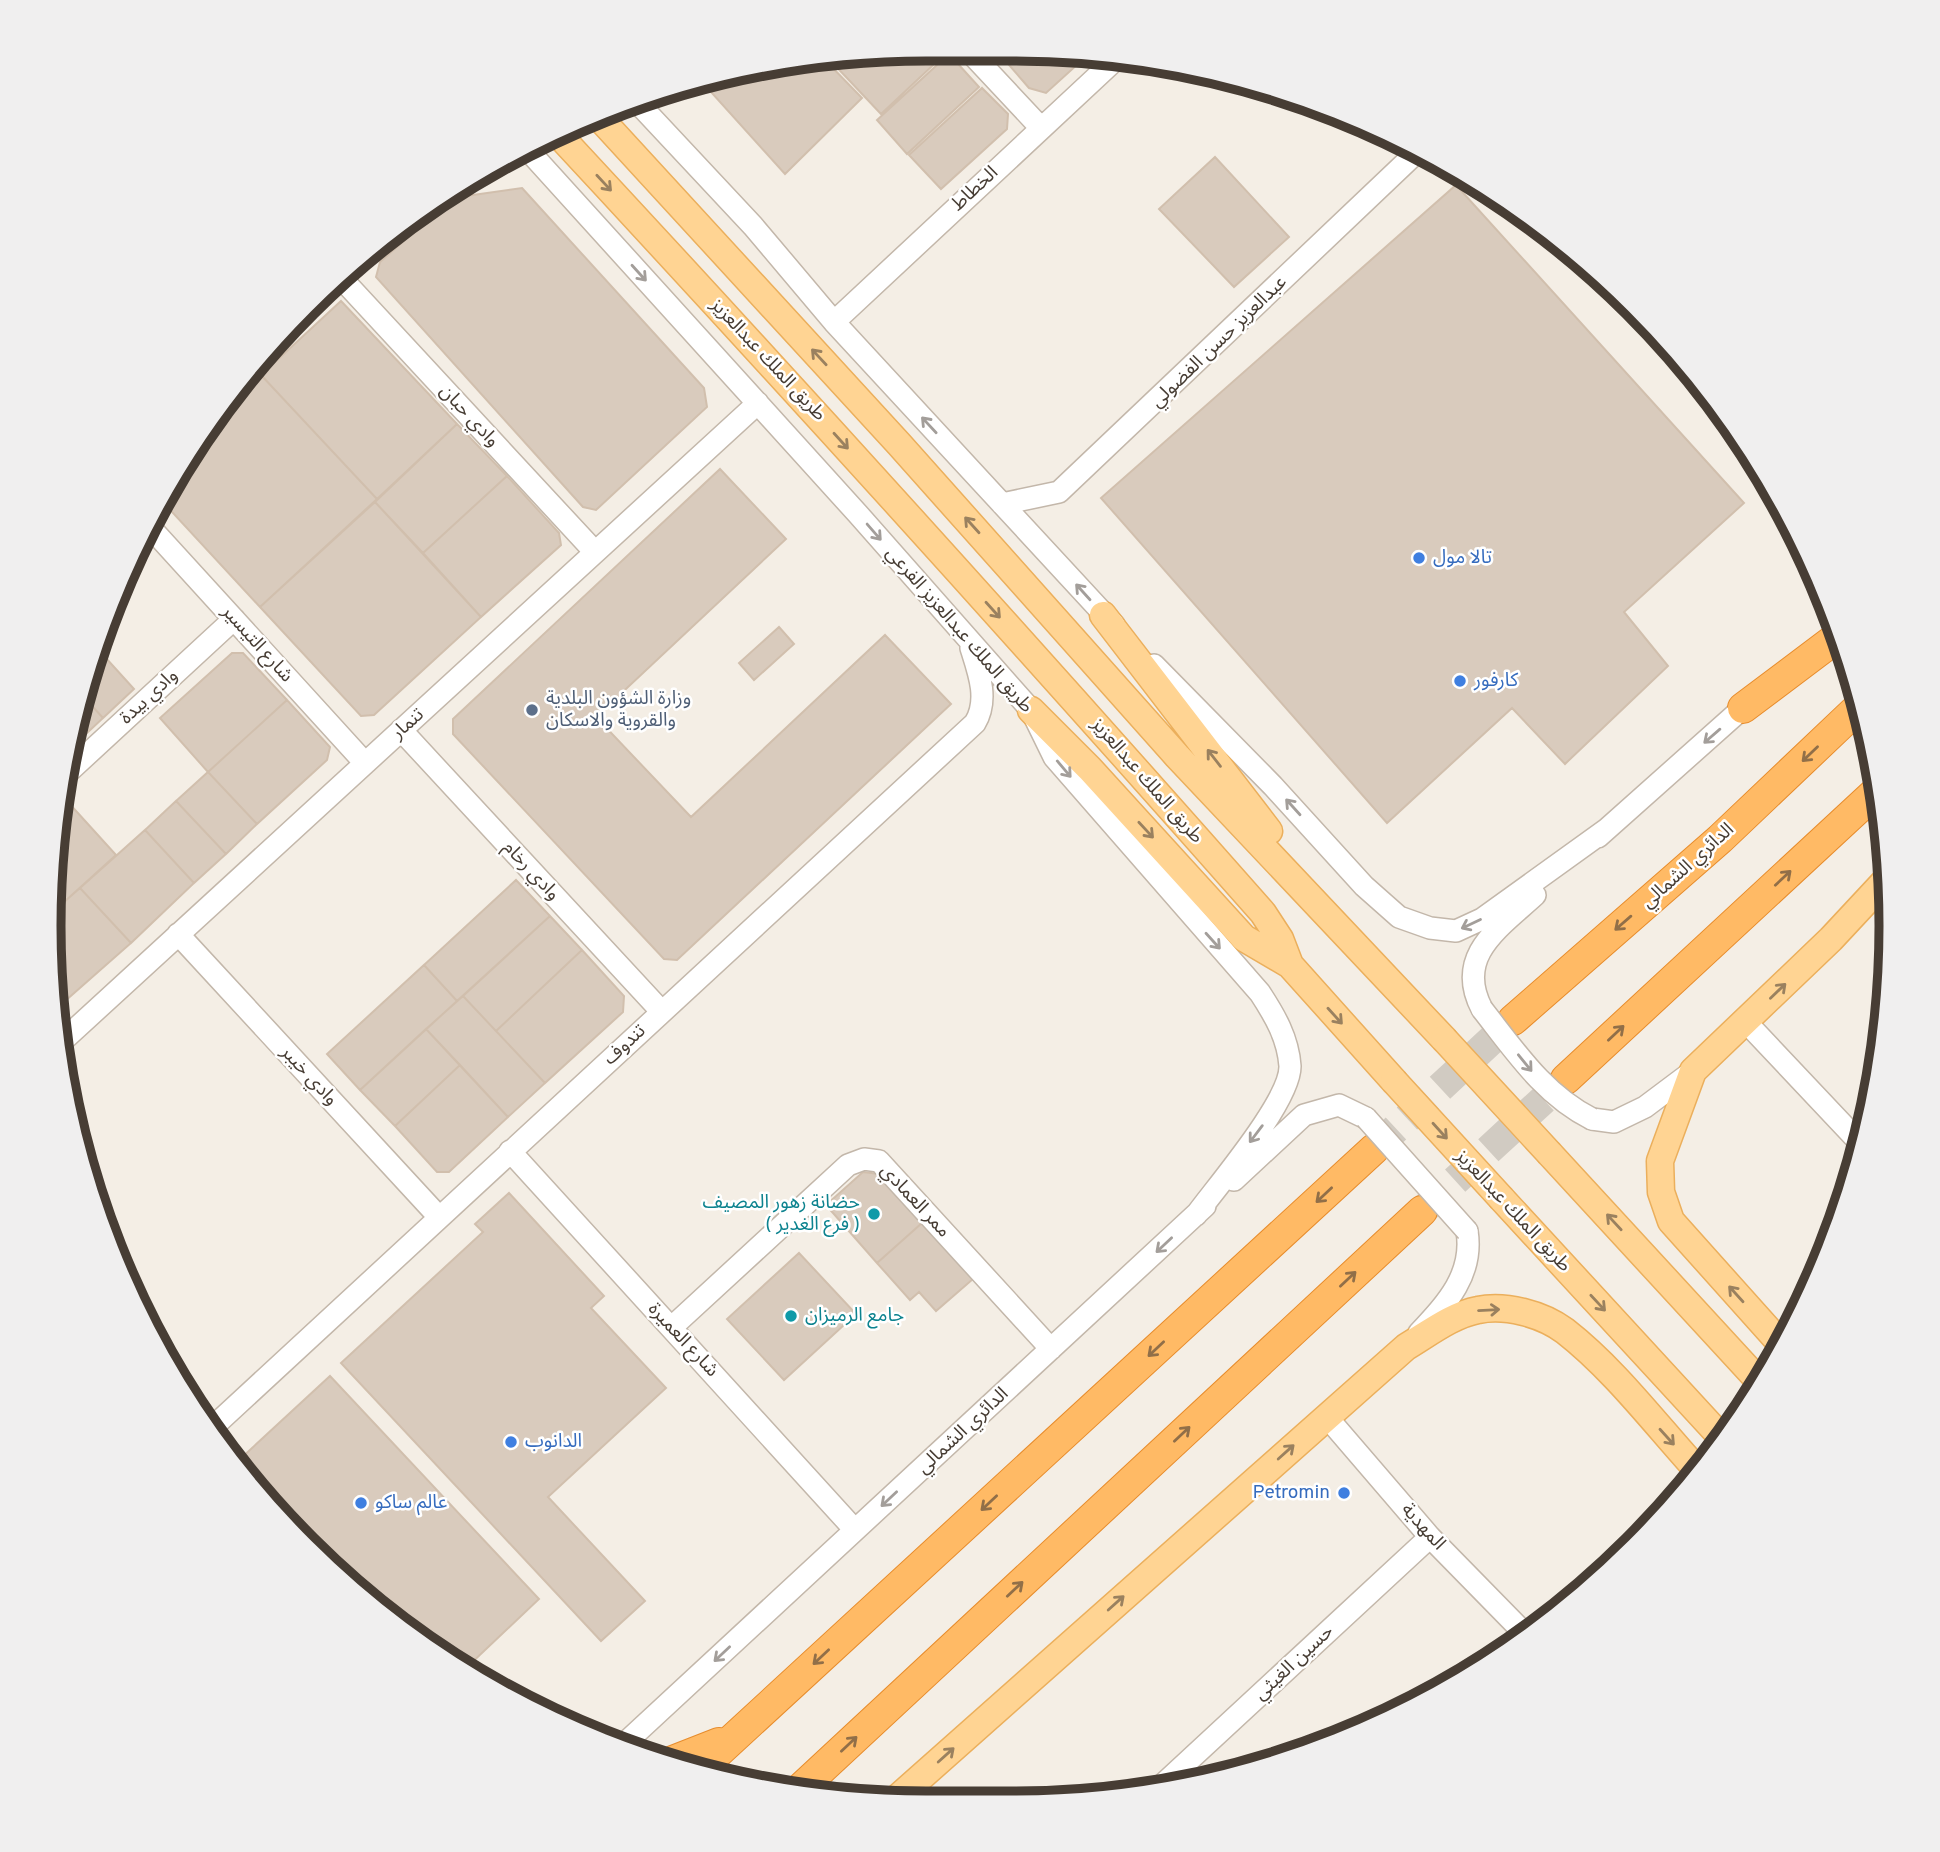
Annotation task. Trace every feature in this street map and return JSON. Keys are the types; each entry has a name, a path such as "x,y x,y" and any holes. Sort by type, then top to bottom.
{"highway":[{"path":"1743,708 1831,642"},
{"name":"الدائري الشمالي","path":"1513,1020 1720,839 1852,714"},
{"path":"1566,1079 1869,799"},
{"path":"707,1762 1374,1149"},
{"path":"807,1782 1422,1211"},
{"path":"685,1756 736,1736"}],"main road":[{"name":"طريق الملك عبدالعزيز","path":"605,123 908,454 1132,704 1753,1374"},
{"name":"طريق الملك عبدالعزيز","path":"564,141 774,365 1100,729 1263,913 1280,939 1290,965 1715,1432"},
{"path":"1103,615 1344,930"},
{"path":"1031,710 1090,769 1244,938 1290,965"},
{"path":"1775,1337 1671,1221 1661,1192 1660,1161 1693,1072 1878,888"},
{"path":"906,1790 1406,1347 1451,1321 1477,1310 1501,1309 1528,1313 1563,1330 1600,1364 1691,1463"}],"street":[{"path":"978,61 1041,128"},
{"name":"الخطاط","path":"834,322 1107,67"},
{"path":"643,109 753,226 834,322 1103,615 1273,786 1364,886 1399,917 1430,928 1457,931 1482,919 1607,829"},
{"name":"طريق الملك عبدالعزيز الفرعي","path":"533,156 1031,710 1054,757 1260,993 1280,1023 1290,1069 1280,1097 1267,1119 1196,1215"},
{"name":"عبدالعزيز حسن الفضولي","path":"1002,504 1059,492 1411,158"},
{"name":"وادي حبان","path":"348,284 596,552"},
{"name":"تنمار","path":"69,1035 758,403"},
{"name":"شارع التيسير","path":"156,533 365,763"},
{"name":"وادي بيدة","path":"77,764 234,619"},
{"path":"1693,1072 1645,1107 1614,1122 1592,1119 1566,1106 1538,1079 1482,1009 1473,991 1471,972 1484,946 1496,930 1827,631"},
{"name":"تندوف","path":"216,1418 439,1217 975,723 981,713 983,701 969,641"},
{"name":"وادي رخام","path":"401,730 662,1012"},
{"name":"وادي خيبر","path":"178,934 439,1217"},
{"path":"1746,1022 1853,1135"},
{"name":"الدائري الشمالي","path":"630,1738 1304,1115 1339,1105 1366,1118 1467,1231 1470,1248 1467,1266 1450,1300 1406,1347"},
{"name":"شارع العميرة","path":"510,1151 855,1530"},
{"name":"ممر العمادي","path":"672,1327 848,1165 872,1159 879,1161 1051,1349"},
{"name":"المهدية","path":"1326,1416 1430,1537 1519,1627"},
{"name":"حسين الغيثي","path":"1171,1776 1430,1537"}],"building":[{"path":"937,61 881,114 836,67"},
{"path":"941,61 955,61 979,87 907,154 877,120"},
{"path":"1006,61 1078,64 1046,93 1029,88"},
{"path":"832,67 862,98 785,174 709,89 757,78"},
{"path":"982,88 1008,114 1007,129 941,189 909,155"},
{"path":"1215,157 1289,237 1234,287 1159,209"},
{"name":"تالا مول","path":"1456,185 1744,503 1624,612 1668,666 1565,764 1512,708 1387,823 1101,498"},
{"path":"522,188 704,388 707,407 596,510 583,507 376,277 380,262 425,222 463,196"},
{"path":"341,301 457,424 377,499 261,375"},
{"path":"261,375 377,499 260,607 169,509 207,446"},
{"path":"457,424 507,476 423,553 375,502"},
{"name":"وزارة الشؤون البلدية والقروية والاسكان","path":"720,469 786,539 596,717 691,817 885,635 951,704 677,960 664,959 453,734 453,719"},
{"path":"507,476 559,533 561,545 481,617 423,553"},
{"path":"375,502 481,617 374,715 361,716 260,607"},
{"path":"779,627 794,644 754,680 739,663"},
{"path":"232,653 243,653 287,700 208,772 160,718"},
{"path":"104,656 134,689 103,718 90,704"},
{"path":"287,700 330,747 327,760 257,824 208,772"},
{"path":"90,704 103,718 83,737"},
{"path":"208,772 257,824 226,854 176,801"},
{"path":"176,801 226,854 194,883 145,830"},
{"path":"70,805 116,855 63,903 63,869"},
{"path":"145,830 194,883 131,943 80,888"},
{"path":"516,880 550,916 457,1001 424,965"},
{"path":"80,888 131,943 65,1001 61,926 62,904"},
{"path":"550,916 582,950 496,1031 463,996"},
{"path":"582,950 624,996 623,1012 545,1083 496,1031"},
{"path":"424,965 457,1001 360,1090 327,1054"},
{"path":"463,996 545,1083 508,1117 426,1029"},
{"path":"426,1029 460,1065 395,1126 360,1090"},
{"path":"460,1065 508,1117 449,1172 437,1172 395,1126"},
{"name":"حضانة زهور المصيف ( فرع الغدير )","path":"863,1172 879,1174 922,1223 877,1263 826,1205"},
{"name":"الدانوب","path":"509,1193 604,1296 591,1308 666,1388 548,1497 645,1601 601,1641 341,1363 483,1232 475,1224"},
{"path":"922,1223 973,1279 936,1311 919,1292 910,1300 877,1263"},
{"name":"جامع الرميزان","path":"799,1253 856,1314 784,1380 727,1319"},
{"name":"عالم ساكو","path":"330,1376 539,1599 473,1662 400,1612 356,1576 276,1496 243,1456"}],"tunnel":[{"path":"1374,1149 1513,1020"},
{"path":"1422,1211 1566,1079"}],"place":[{"name":"تالا مول","path":"1419,558"},
{"name":"كارفور","path":"1460,681"},
{"name":"وزارة الشؤون البلدية والقروية والاسكان","path":"532,710"},
{"name":"حضانة زهور المصيف ( فرع الغدير )","path":"874,1214"},
{"name":"جامع الرميزان","path":"791,1316"},
{"name":"الدانوب","path":"511,1442"},
{"name":"Petromin","path":"1344,1493"},
{"name":"عالم ساكو","path":"361,1503"}]}
